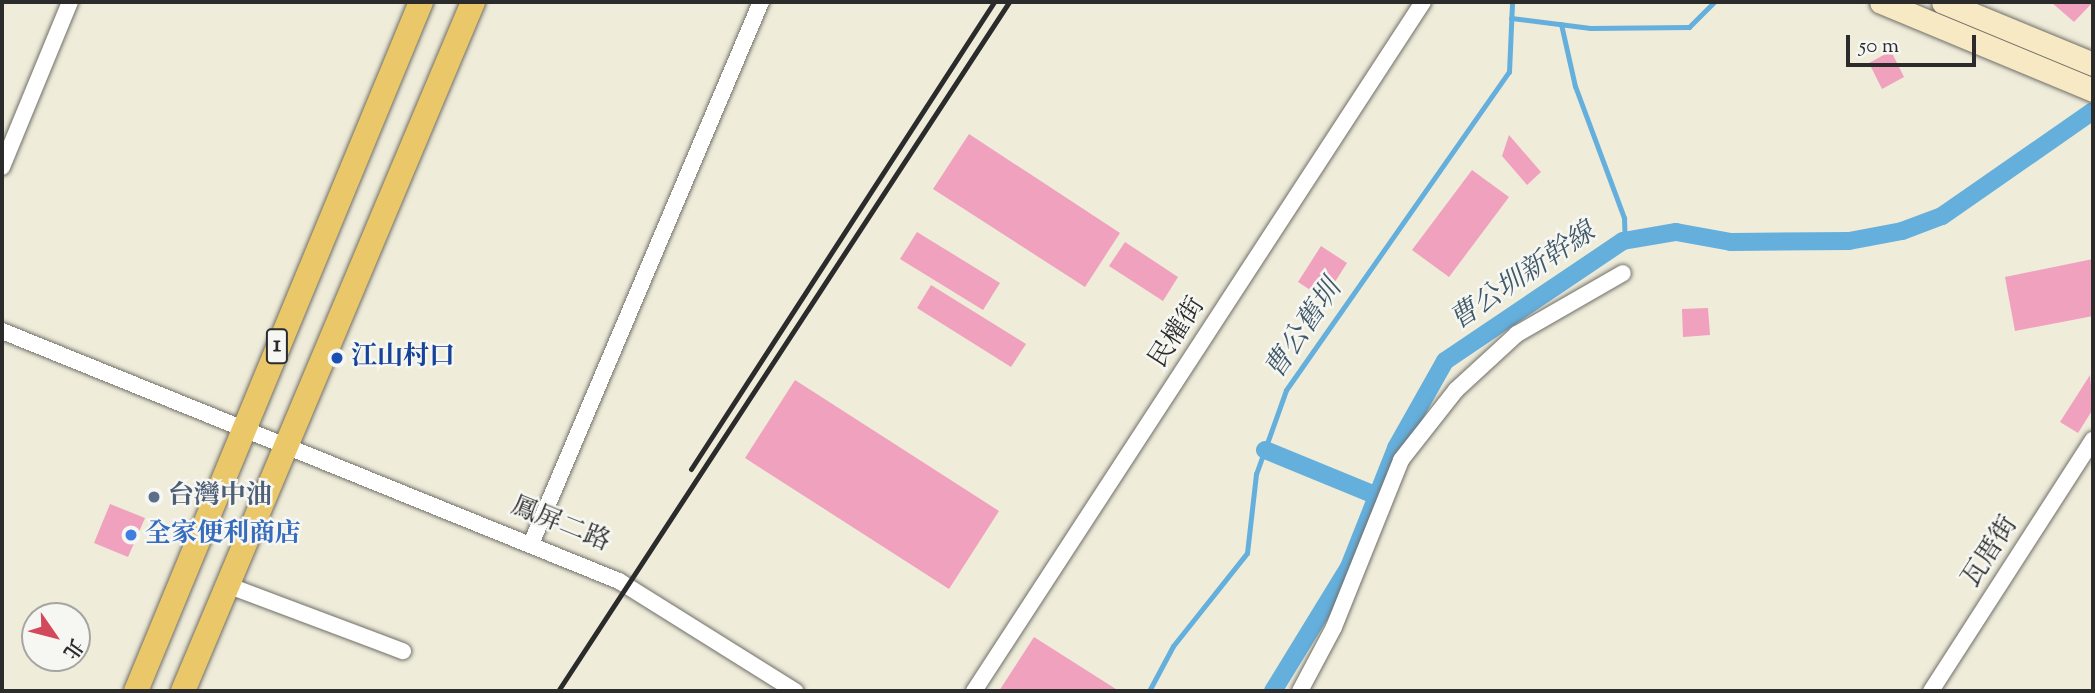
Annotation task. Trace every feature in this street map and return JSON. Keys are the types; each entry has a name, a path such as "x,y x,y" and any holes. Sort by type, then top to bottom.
{"main road":[{"name":"1","path":"136,691 242,429 421,2"},
{"name":"1","path":"183,691 473,2"}],"street":[{"path":"2,167 70,2"},
{"path":"531,544 761,2"},
{"name":"民權街","path":"974,691 1423,2"},
{"path":"1881,2 2093,90"},
{"path":"1943,2 2093,64"},
{"path":"1300,691 1334,627 1409,450 1456,390 1517,334 1623,273"},
{"name":"鳳屏二路","path":"2,331 284,448 531,544 628,585 795,691"},
{"name":"瓦厝街","path":"1931,691 2093,440"},
{"path":"227,585 403,651"}],"building":[{"path":"2051,2 2093,2 2074,22"},
{"path":"1891,51 1904,77 1882,89 1869,63"},
{"path":"969,134 1120,233 1085,287 933,189"},
{"path":"1509,135 1541,172 1527,185 1502,156"},
{"path":"1472,170 1509,197 1449,277 1412,250"},
{"path":"917,232 1000,283 983,310 900,259"},
{"path":"1125,242 1178,277 1163,301 1109,266"},
{"path":"1321,246 1347,263 1324,299 1298,282"},
{"path":"2093,259 2093,316 2015,331 2005,277"},
{"path":"931,285 1026,344 1011,367 917,308"},
{"path":"1708,308 1710,335 1683,337 1682,309"},
{"path":"2090,375 2093,409 2078,433 2060,422"},
{"path":"795,380 999,511 949,589 745,458"},
{"path":"110,504 145,518 128,557 94,543"},
{"path":"1034,637 1119,691 999,691"}],"waterway":[{"name":"曹公舊圳","path":"1149,691 1173,646 1247,553 1256,474 1286,390 1509,72 1512,2"},
{"path":"1511,18 1590,28 1689,27 1714,2"},
{"path":"1561,24 1575,86 1624,218 1625,241"},
{"name":"曹公圳新幹線","path":"1273,691 1349,567 1396,448 1445,361 1623,241 1676,232 1731,242 1849,241 1902,231 1942,216 2093,111"},
{"path":"1265,450 1377,496"}],"railway":[{"path":"691,469 994,2"},
{"path":"558,691 1009,2"}],"place":[{"name":"江山村口","path":"337,358"},
{"name":"台灣中油","path":"154,497"},
{"name":"全家便利商店","path":"131,535"}]}
